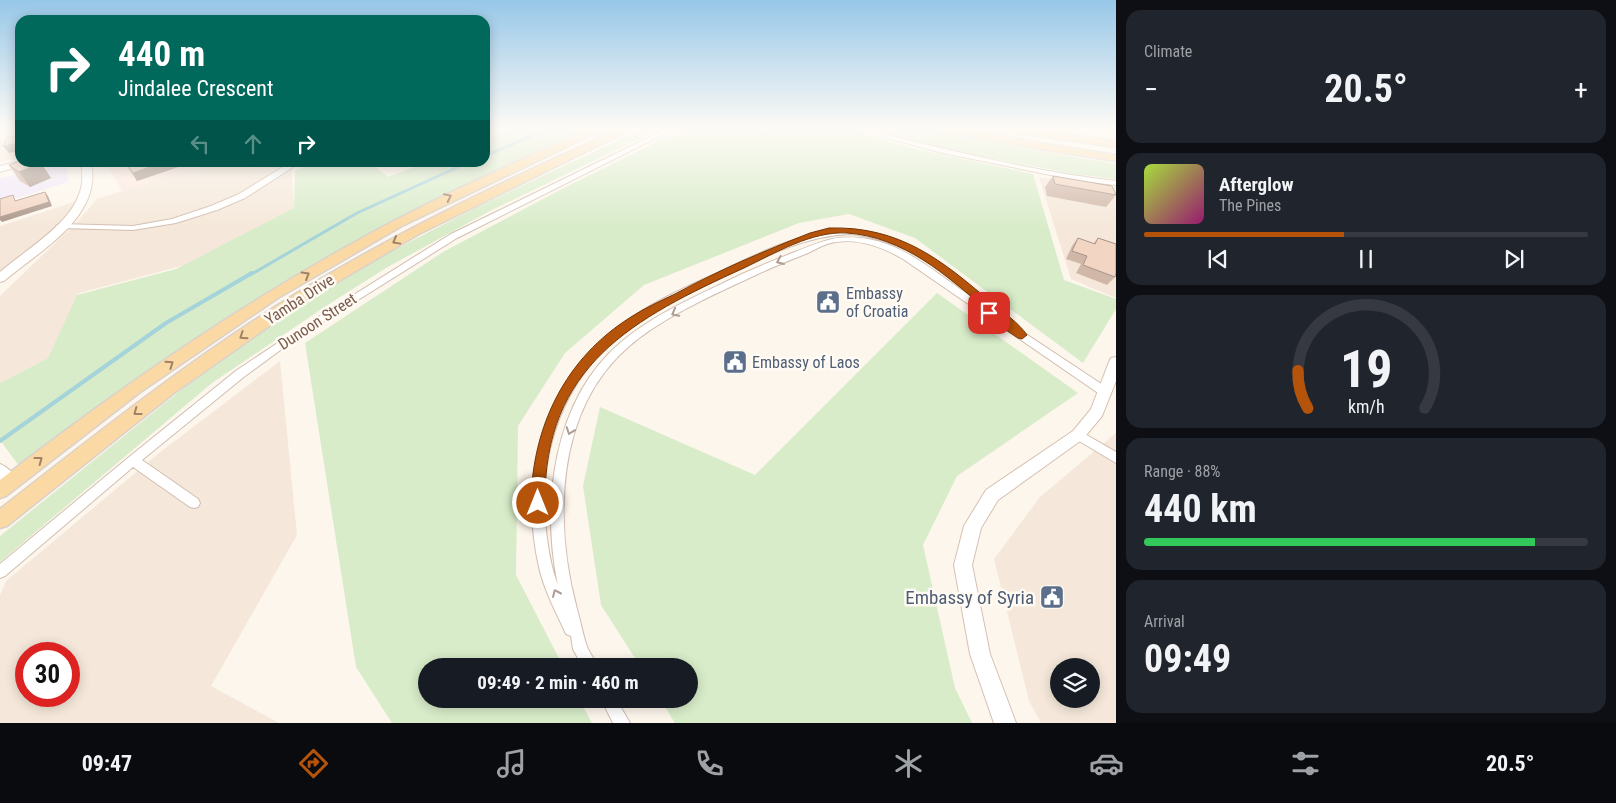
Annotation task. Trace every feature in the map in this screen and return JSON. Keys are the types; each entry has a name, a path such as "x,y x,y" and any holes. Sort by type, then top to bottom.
{"main road":[{"name":"Yamba Drive","path":"4,484 178,358 320,267 445,199 527,162"},
{"name":"Yamba Drive","path":"0,520 101,439 219,352 344,271 458,208 557,162"},
{"path":"0,514 7,501 4,484 27,484 77,449 101,439"}],"street":[{"name":"Dunoon Street","path":"0,572 133,460 241,373 366,289 454,236 605,162"},
{"path":"996,162 1080,179 1116,183"},
{"path":"0,169 15,165"},
{"path":"2,275 60,226 83,199 87,181 85,167"},
{"path":"60,226 133,228 173,221 214,208 242,196 289,167"},
{"path":"585,658 547,573 538,518 538,474 549,428 566,390 586,361 609,339 635,320 707,281 769,253 829,231 848,231 892,239 922,254 967,287 1022,335"},
{"path":"582,653 561,568 558,538 560,474 568,434 583,398 602,368 615,354 646,329 718,290 825,242 854,240 878,244 901,252 955,292 1105,392"},
{"path":"1005,723 980,654 964,565 972,526 992,495 1078,435 1097,412 1116,362"},
{"path":"1078,435 1116,458"},
{"path":"133,460 194,503"},
{"path":"613,708 622,723"}],"shaded area":[{"path":"48,167 66,167 68,182 0,203 0,178"},
{"path":"107,167 199,167 123,192"},
{"path":"197,167 291,167 294,208 189,264 79,293 48,358 0,383 0,296 77,222 97,199"},
{"path":"1039,177 1116,187 1116,298 1071,279"},
{"path":"83,199 73,213 0,279 0,226"},
{"path":"280,361 297,535 211,686 279,723 0,723 0,595 6,581 159,453"},
{"path":"1116,433 1116,723 1041,723 1029,701 994,559 1040,497"}],"green space":[{"path":"490,162 520,162 350,245 277,287 202,335 19,466 0,440 0,383 48,358 77,295 176,269 294,208 295,171 303,167 376,167 388,177 414,167 490,167"},
{"path":"573,162 592,162 488,212 386,268 212,383 0,562 0,536 201,374 314,298 375,260 479,206"},
{"path":"617,162 975,162 1033,174 1064,280 1116,299 1116,309 1083,363 915,238 849,214 799,223 644,285 565,353 518,426 516,575 559,658 418,658 418,708 584,708 592,723 392,723 356,667 305,343 443,252"},
{"path":"1010,162 1102,162 1116,164 1116,179 1075,174"},
{"path":"937,293 1078,393 957,476 923,545 955,688 972,723 675,723 666,708 698,708 698,658 635,658 601,605 583,486 600,407 755,475"}],"building":[{"path":"15,163 15,167 31,167 19,172 9,165"},
{"path":"129,167 150,167 133,173"},
{"path":"1053,176 1112,186 1116,195 1055,184"},
{"path":"45,192 49,202 0,217 0,199 13,195 15,201"},
{"path":"1078,238 1095,244 1098,238 1116,244 1115,277 1083,265 1087,256 1072,251"}],"waterway":[{"path":"250,275 357,213 458,167"},
{"path":"0,441 166,323 252,273"}],"place":[{"name":"Embassy of Croatia","path":"828,302"},
{"name":"Embassy of Laos","path":"735,362"},
{"name":"Embassy of Syria","path":"1052,597"}],"route":[{"path":"538,503 538,474 549,428 566,390 586,361 609,339 655,308 707,281 769,253 829,231 870,233 892,239 922,254 967,287 1022,335 989,313"}]}
